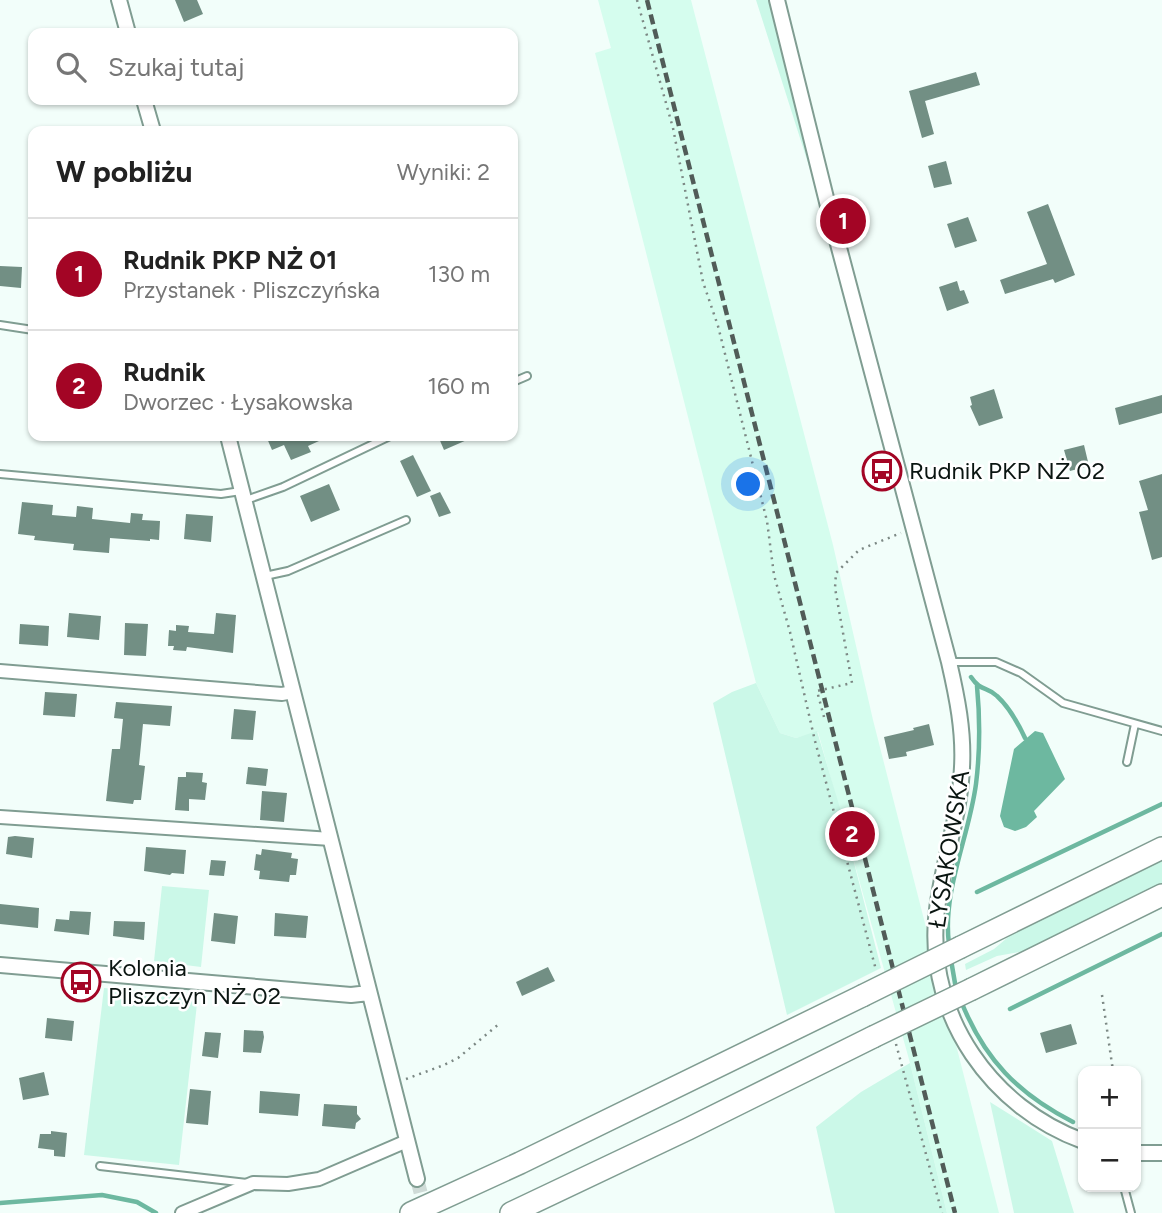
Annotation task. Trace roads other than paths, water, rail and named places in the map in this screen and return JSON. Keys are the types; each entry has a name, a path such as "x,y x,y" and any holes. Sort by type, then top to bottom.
{"highway":[{"path":"411,1213 520,1163 1162,848"},
{"path":"512,1213 884,1037 972,989 1162,895"}],"street":[{"path":"119,0 127,28"},
{"name":"ŁYSAKOWSKA","path":"777,0 960,713 962,766 959,798 936,917 936,951 941,985 964,1043 988,1078 1029,1114 1078,1140"},
{"path":"145,105 152,126"},
{"path":"229,441 417,1179"},
{"path":"0,671 282,694 293,692"},
{"path":"0,817 331,839"},
{"path":"0,965 341,995 369,993"},
{"path":"181,1213 253,1183 288,1184 319,1179 407,1141"},
{"path":"1141,1153 1162,1153"}],"lane":[{"path":"0,325 28,329"},
{"path":"518,380 527,376"},
{"path":"0,474 243,496 283,487 380,441"},
{"path":"263,576 288,571 406,520"},
{"path":"949,662 996,662 1021,673 1063,703 1162,731"},
{"path":"1128,762 1135,724"},
{"path":"100,1166 253,1183"},
{"path":"1125,1192 1130,1213"}],"waterway":[{"path":"971,677 1001,700 1025,738"},
{"path":"949,944 949,904 973,804 977,772 977,686"},
{"path":"977,892 1162,804"},
{"path":"1010,1009 1162,934"},
{"path":"951,960 956,989"},
{"path":"961,1001 980,1040 1005,1073 1019,1087 1073,1122"},
{"path":"0,1203 102,1195 137,1202 156,1213"}],"tunnel":[{"path":"417,1179 426,1213"}],"railway":[{"path":"647,0 955,1213"}],"place":[{"name":"Rudnik PKP NŻ 01","path":"843,221"},
{"name":"Rudnik PKP NŻ 02","path":"882,471"},
{"name":"Rudnik","path":"852,834"},
{"name":"Kolonia Pliszczyn NŻ 02","path":"81,982"}]}
